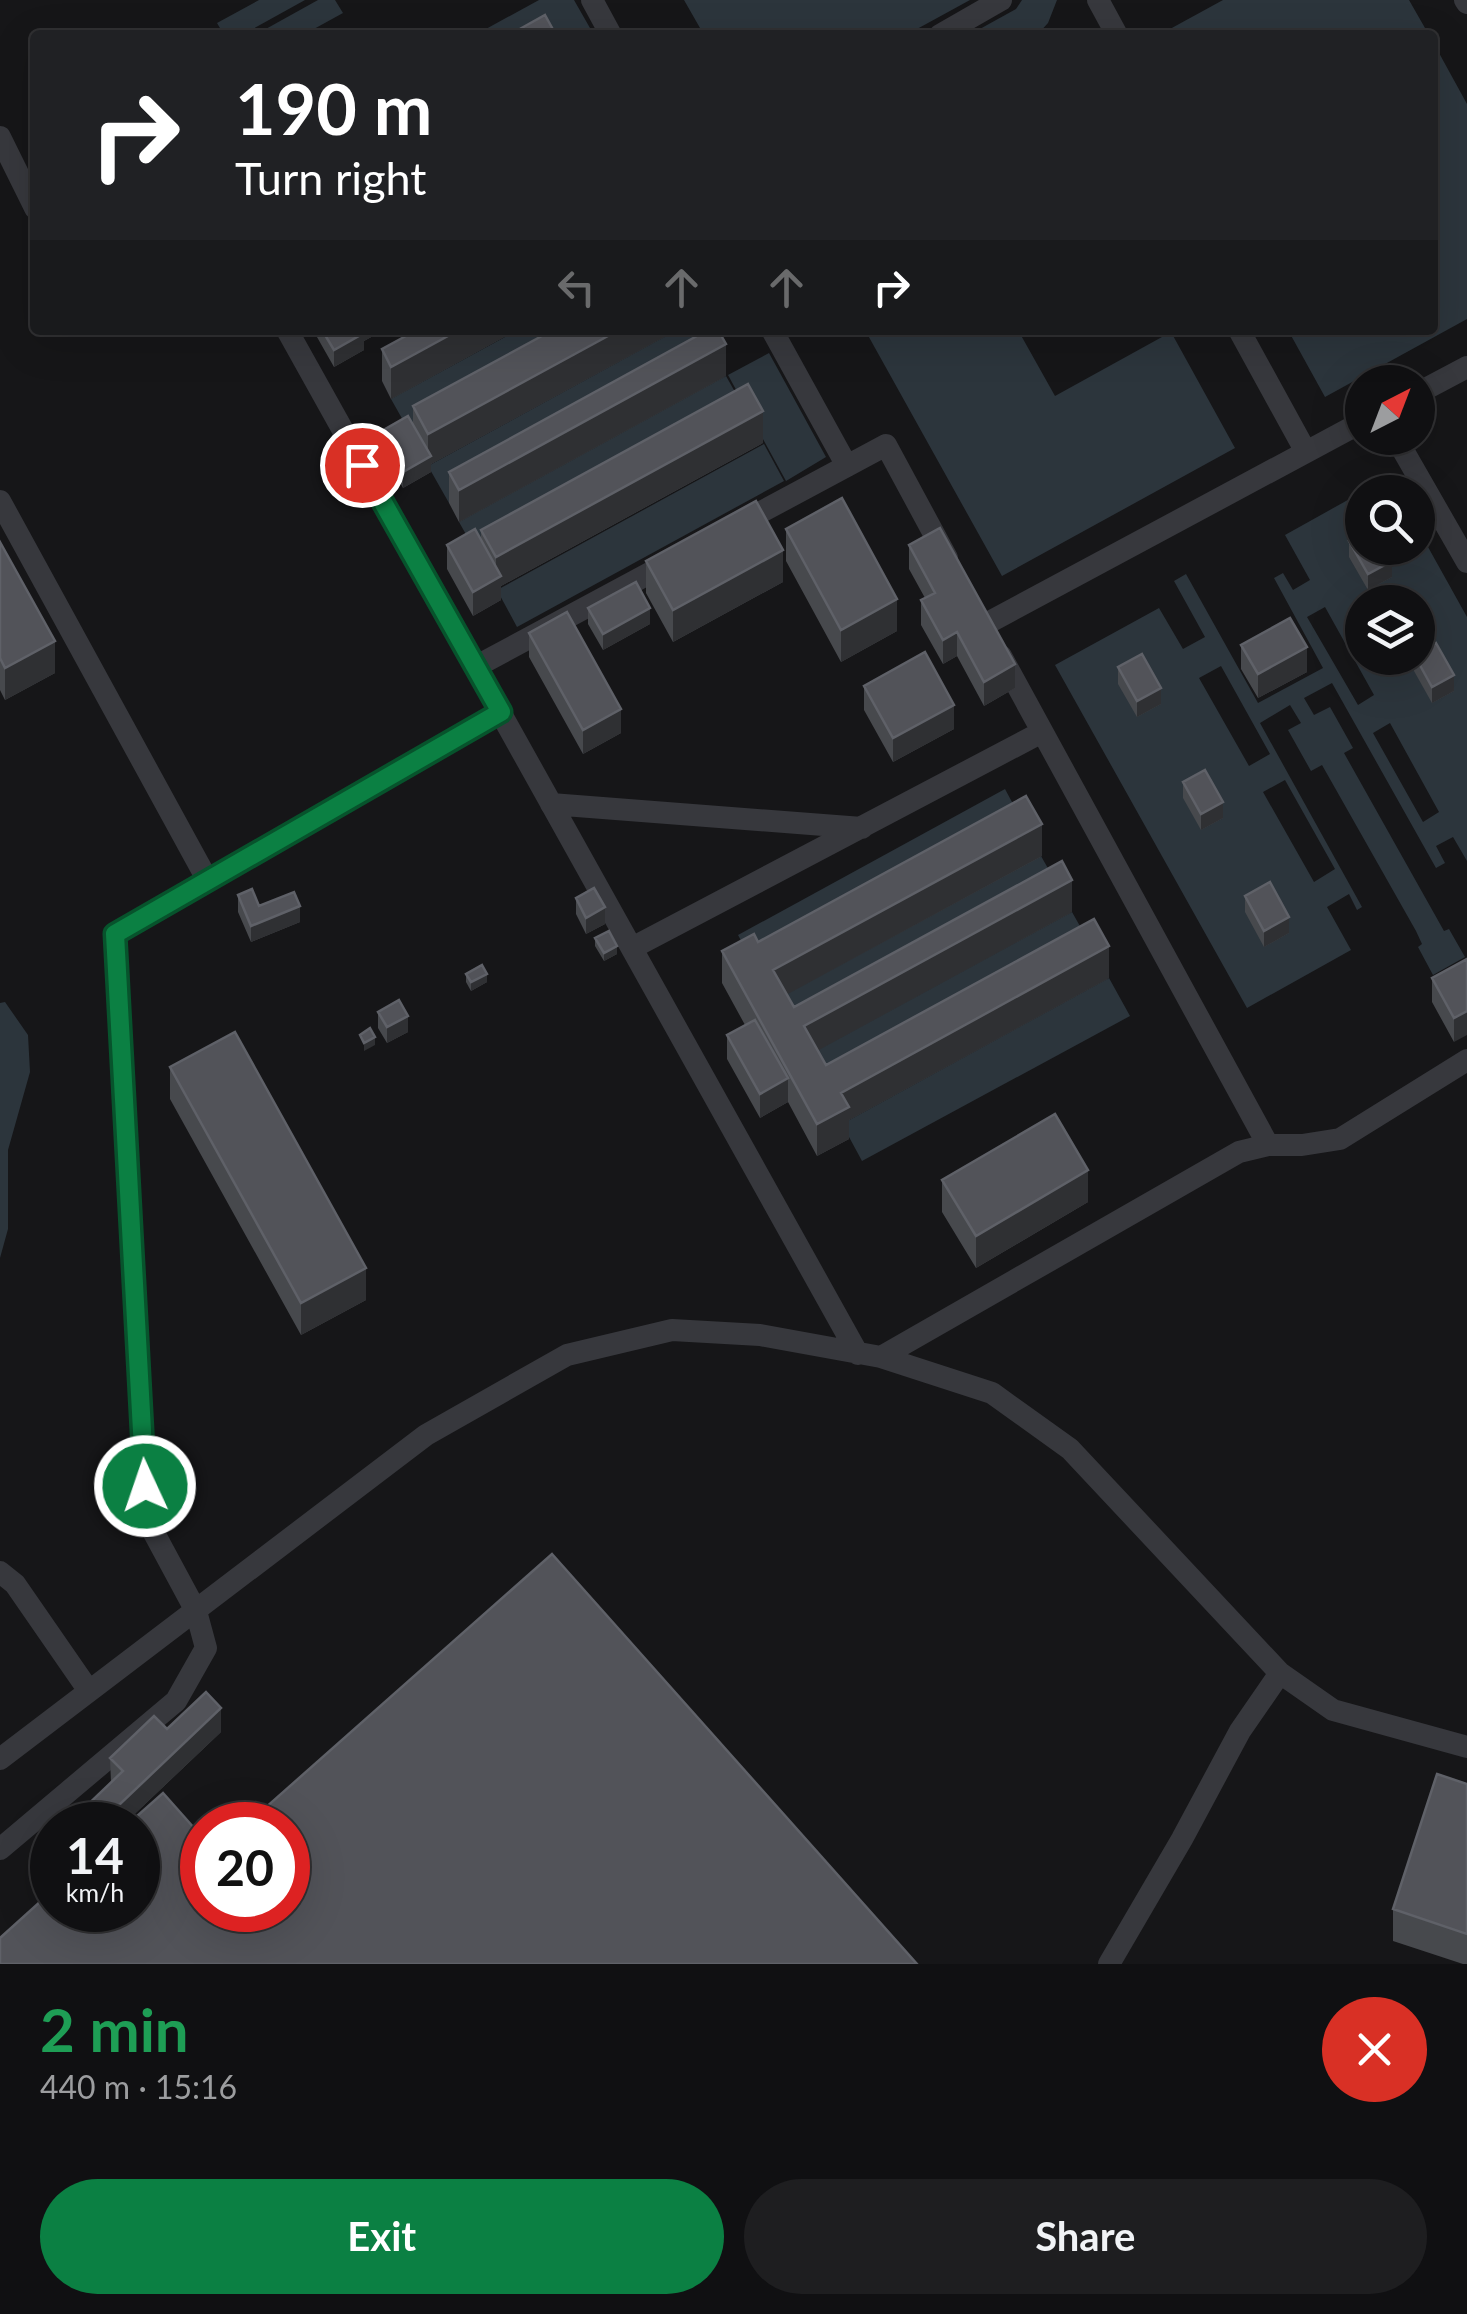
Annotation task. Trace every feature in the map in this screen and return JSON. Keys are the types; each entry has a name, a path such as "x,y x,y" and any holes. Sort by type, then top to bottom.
{"lane":[{"path":"592,0 608,30"},
{"path":"949,30 1001,0"},
{"path":"1104,2 1115,30"},
{"path":"0,137 30,198"},
{"path":"291,335 632,948 870,1356"},
{"path":"775,335 846,466"},
{"path":"1242,335 1306,452"},
{"path":"1435,384 1467,367"},
{"path":"1268,1145 980,617 1345,431"},
{"path":"475,667 886,445 957,576"},
{"path":"1406,455 1467,562"},
{"path":"0,501 208,881"},
{"path":"0,1850 176,1701 206,1648 196,1612 147,1520 115,934 501,712"},
{"path":"632,948 1042,732"},
{"path":"551,804 862,828"},
{"path":"870,1356 1239,1152 1268,1145 1340,1139 1467,1060"},
{"path":"0,1759 426,1435 568,1354 672,1330 760,1334 870,1356 992,1393 1070,1450 1280,1673 1333,1710 1467,1747"},
{"path":"0,1572 15,1584 89,1691"},
{"path":"1109,1964 1240,1731 1280,1673"}],"shaded area":[{"path":"259,0 305,0 251,30 221,30 217,23"},
{"path":"318,0 335,0 343,13 312,30 264,30"},
{"path":"539,0 574,0 591,30 484,30"},
{"path":"684,0 970,0 915,30 701,30"},
{"path":"1022,0 1057,0 1042,30 978,30 1016,9"},
{"path":"1223,0 1409,0 1426,30 1168,30"},
{"path":"1438,51 1467,104 1467,319 1438,335"},
{"path":"509,335 603,335 413,438 391,399"},
{"path":"668,335 704,335 716,357 449,503 428,466"},
{"path":"868,335 1021,335 1055,396 1166,335 1173,335 1235,448 1002,576"},
{"path":"1291,335 1438,335 1383,365 1345,365 1345,386 1325,397"},
{"path":"769,353 826,457 786,481 728,375"},
{"path":"726,376 748,415 481,561 459,522"},
{"path":"764,444 784,481 517,627 497,590"},
{"path":"1345,501 1345,565 1435,565 1435,560 1467,617 1467,861 1453,837 1436,846 1445,863 1436,868 1332,683 1304,698 1314,715 1330,707 1353,748 1344,753 1444,931 1449,929 1465,957 1433,975 1418,947 1422,944 1416,931 1322,765 1311,771 1288,730 1301,723 1290,705 1260,723 1362,907 1357,910 1349,894 1327,907 1351,950 1247,1008 1055,665 1159,608 1183,649 1205,637 1174,581 1186,574 1258,703 1323,668 1274,578 1283,573 1293,590 1310,580 1285,535","holes":["1221,666 1270,754 1249,766 1199,678","1390,723 1439,812 1423,822 1373,733","1285,780 1335,869 1314,882 1263,792"]},
{"path":"1005,789 1026,828 759,974 738,935"},
{"path":"1041,856 1062,893 795,1039 774,1001"},
{"path":"1072,912 1094,951 827,1097 805,1057"},
{"path":"1109,978 1130,1016 862,1161 842,1124"},
{"path":"5,1002 28,1035 30,1072 8,1150 8,1229 0,1258 0,1003"}],"building":[{"path":"545,15 553,30 518,30"},
{"path":"325,335 360,335 334,350"},
{"path":"408,335 450,335 391,367 382,349"},
{"path":"544,335 610,335 428,434 413,406"},
{"path":"699,335 721,335 726,344 459,490 449,472"},
{"path":"748,384 763,411 496,557 481,530"},
{"path":"408,416 431,456 403,472 380,432"},
{"path":"842,498 897,599 841,630 786,529"},
{"path":"756,501 783,550 673,610 646,561"},
{"path":"940,528 1015,664 984,682 957,632 943,640 921,600 935,593 909,545"},
{"path":"475,529 501,576 473,592 447,545"},
{"path":"0,542 55,641 5,668 0,658"},
{"path":"1363,565 1385,565 1368,574"},
{"path":"636,582 650,608 603,634 588,608"},
{"path":"567,612 621,709 583,730 529,633"},
{"path":"1290,618 1307,647 1258,674 1241,645"},
{"path":"1435,644 1454,675 1432,687 1425,675 1435,675"},
{"path":"925,652 954,705 893,738 864,686"},
{"path":"1142,654 1161,688 1137,701 1118,667"},
{"path":"1205,770 1223,802 1201,814 1183,782"},
{"path":"1026,796 1042,824 773,970 794,1007 1062,861 1072,880 804,1026 826,1065 1094,919 1109,946 841,1093 849,1107 817,1124 722,951 754,934 758,942"},
{"path":"1270,882 1289,917 1264,931 1245,896"},
{"path":"594,888 605,907 586,918 576,898"},
{"path":"252,889 259,906 294,892 300,906 251,926 238,895"},
{"path":"609,931 617,946 604,953 595,938"},
{"path":"1467,959 1467,1011 1454,1018 1432,978"},
{"path":"482,965 487,974 471,982 466,974"},
{"path":"399,1000 408,1016 387,1027 378,1012"},
{"path":"755,1020 788,1078 760,1094 727,1035"},
{"path":"370,1028 375,1037 364,1043 360,1035"},
{"path":"235,1032 366,1268 301,1303 170,1067"},
{"path":"1055,1114 1088,1170 976,1236 942,1180"},
{"path":"552,1554 917,1964 0,1964 0,1938 30,1911 30,1932 160,1932 160,1802 153,1802 163,1793 180,1812 180,1932 310,1932 310,1802 272,1802"},
{"path":"206,1692 221,1708 122,1802 91,1802 123,1771 110,1758 154,1716 167,1729"},
{"path":"1437,1774 1467,1784 1467,1934 1393,1909"}],"route":[{"path":"145,1486 115,934 501,712 362,465"}]}
